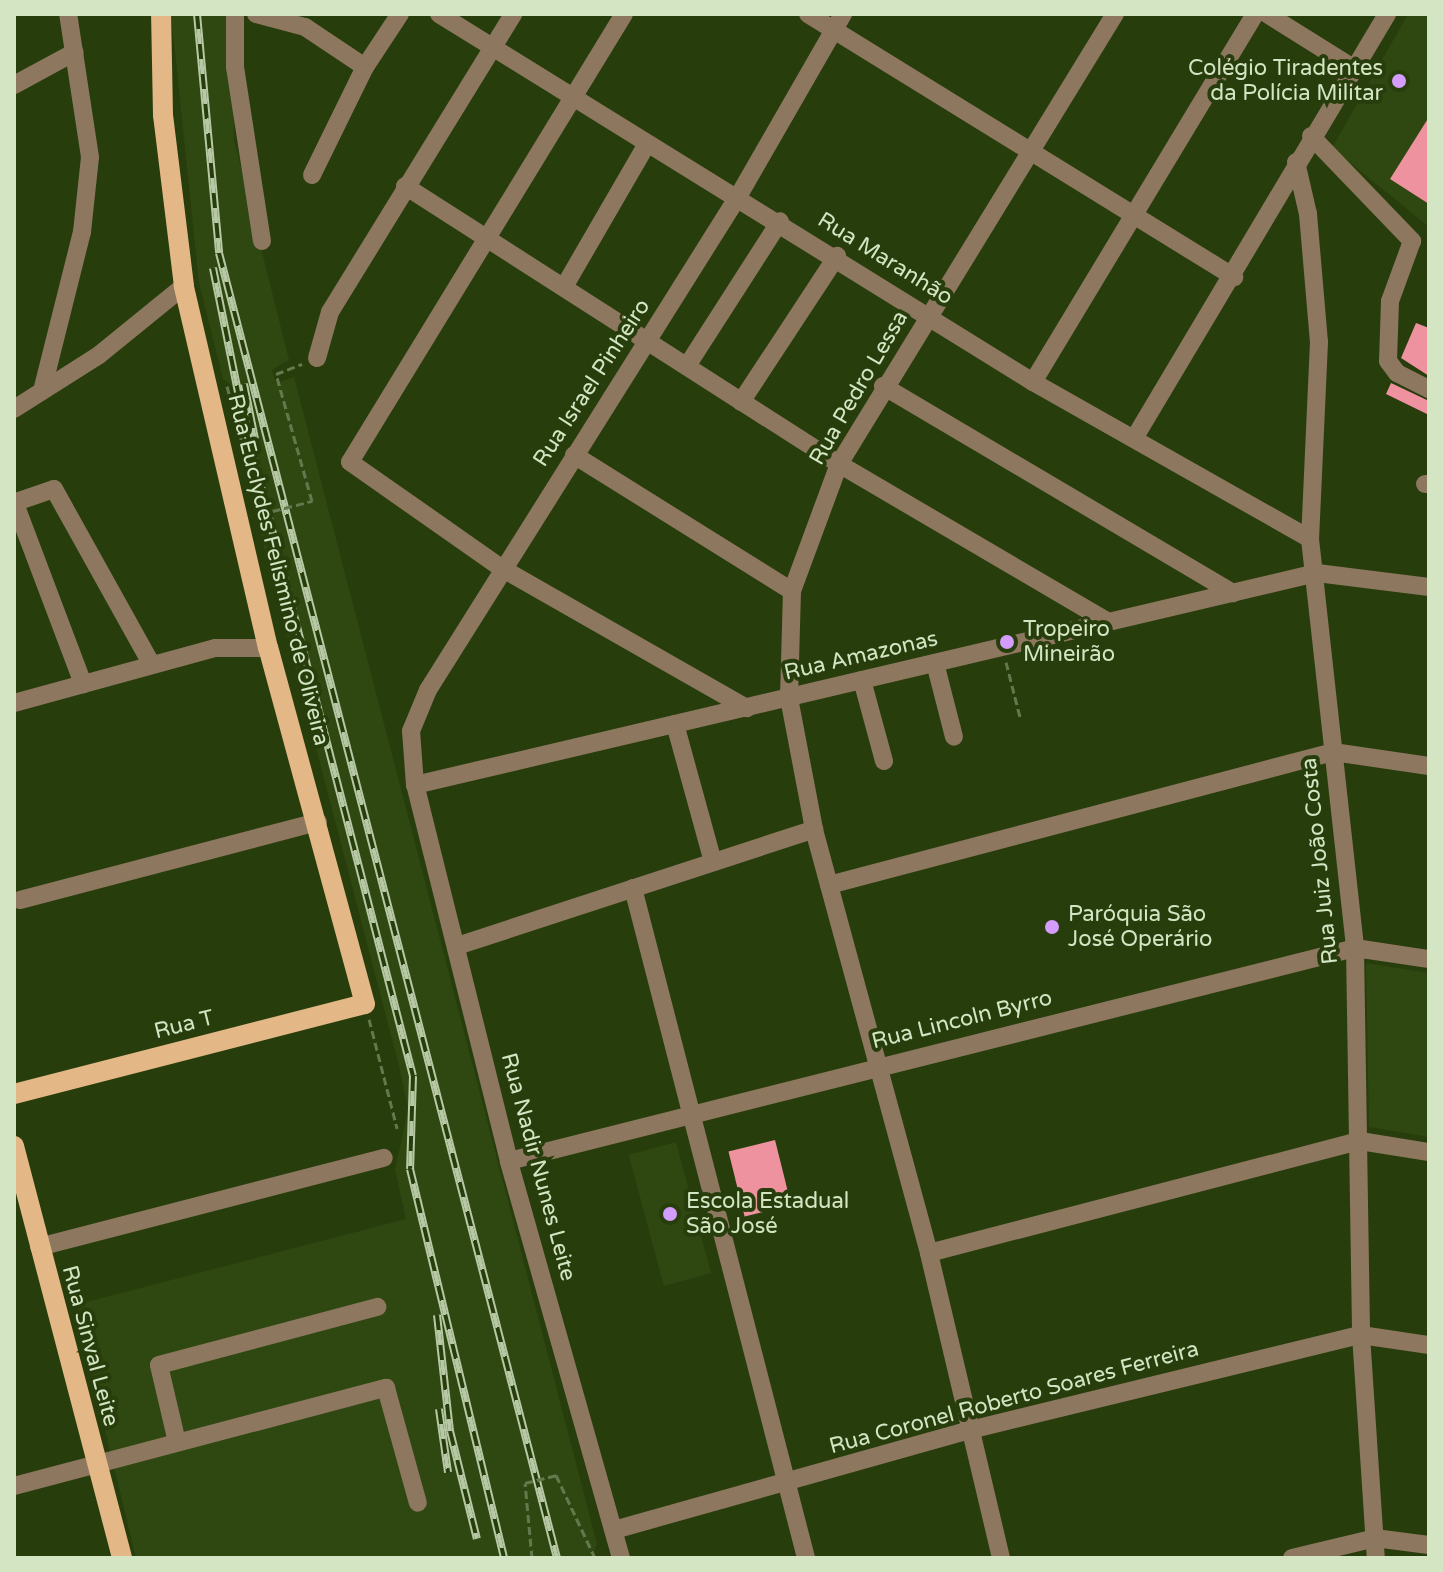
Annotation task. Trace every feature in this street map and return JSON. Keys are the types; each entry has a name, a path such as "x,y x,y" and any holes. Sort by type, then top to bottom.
{"main road":[{"name":"Rua Euclydes Felismino de Oliveira","path":"161,14 163,115 184,286 268,648 318,822 365,1004"},
{"name":"Rua T","path":"14,1094 365,1004"},
{"name":"Rua Sinval Leite","path":"14,1146 122,1558"}],"street":[{"path":"42,391 82,232 90,157 68,14"},
{"path":"235,14 235,67 262,241"},
{"path":"256,14 305,27 365,67"},
{"path":"312,175 365,67 400,14"},
{"name":"Rua Maranhão","path":"439,14 576,94 647,144 739,195 1033,382 1135,437 1310,539"},
{"path":"317,358 330,312 405,186 496,47 513,14"},
{"path":"624,14 350,462 503,569 747,708"},
{"path":"808,14 838,22 1134,218 1234,277"},
{"name":"Rua Pedro Lessa","path":"1001,1558 929,1253 814,829 789,698 792,591 839,464 883,386 1033,152 1115,14"},
{"path":"1033,382 1255,14"},
{"path":"1267,14 1353,68"},
{"path":"1135,437 1234,277 1311,136 1387,14"},
{"name":"Rua Israel Pinheiro","path":"415,785 411,731 428,690 739,195 838,22"},
{"path":"14,85 75,52"},
{"path":"1311,136 1421,244 1390,301 1388,361 1397,373 1429,389"},
{"path":"564,287 647,144"},
{"name":"Rua Juiz João Costa","path":"1296,162 1319,342 1310,539 1317,573 1355,948 1361,1335 1376,1558"},
{"path":"405,186 839,464 1108,622"},
{"path":"687,366 780,221"},
{"path":"741,402 837,256"},
{"path":"14,409 99,355 184,286"},
{"path":"883,386 1233,593"},
{"path":"574,455 792,591"},
{"path":"83,684 15,502 54,489 152,665"},
{"path":"1317,573 1429,587"},
{"name":"Rua Amazonas","path":"415,785 1317,573"},
{"path":"14,703 215,648 268,648"},
{"path":"935,663 954,737"},
{"path":"862,680 884,761"},
{"path":"675,724 713,862"},
{"path":"829,885 1333,752 1429,766"},
{"name":"Rua Nadir Nunes Leite","path":"415,785 509,1161 621,1558"},
{"path":"20,900 318,822"},
{"path":"457,946 814,829"},
{"path":"633,888 806,1558"},
{"name":"Rua Lincoln Byrro","path":"509,1161 879,1065 1355,948 1429,959"},
{"path":"929,1253 1360,1141 1429,1152"},
{"path":"39,1247 384,1158"},
{"path":"177,1442 159,1365 377,1307"},
{"name":"Rua Coronel Roberto Soares Ferreira","path":"614,1530 970,1430 1361,1335 1429,1345"},
{"path":"14,1486 386,1388 418,1503"},
{"path":"1292,1558 1375,1538 1429,1545"}],"path":[{"path":"227,386 261,514 312,501 276,374 317,358"},
{"path":"1002,647 1020,717"},
{"path":"365,1004 397,1128"},
{"path":"532,1558 525,1483 556,1475 595,1558"}],"shaded area":[{"path":"171,14 232,14 234,140 289,360 272,370 276,383 294,377 597,1544 591,1558 136,1558 75,1305 406,1219 395,1170 408,1110 400,1070 260,533 232,386 223,379 199,283"},
{"name":"Colégio Tiradentes da Polícia Militar","path":"1408,14 1429,14 1429,227 1332,148"},
{"path":"1366,963 1429,973 1429,1137 1369,1127"},
{"name":"Escola Estadual São José","path":"676,1142 711,1273 664,1286 629,1155"}],"building":[{"path":"1429,117 1429,204 1390,179"},
{"path":"1416,323 1429,328 1429,376 1401,358"},
{"path":"1391,383 1429,401 1429,415 1386,394"},
{"path":"775,1140 791,1205 745,1217 728,1152"}],"railway":[{"path":"197,14 219,253 557,1558"},
{"path":"213,268 239,397"},
{"path":"244,384 255,439"},
{"path":"246,429 413,1076 410,1169 504,1558"},
{"path":"437,1315 450,1431 477,1539"},
{"path":"439,1409 448,1472"}],"place":[{"name":"Colégio Tiradentes da Polícia Militar","path":"1399,81"},
{"name":"Tropeiro Mineirão","path":"1007,642"},
{"name":"Paróquia São José Operário","path":"1052,927"},
{"name":"Escola Estadual São José","path":"670,1214"}]}
